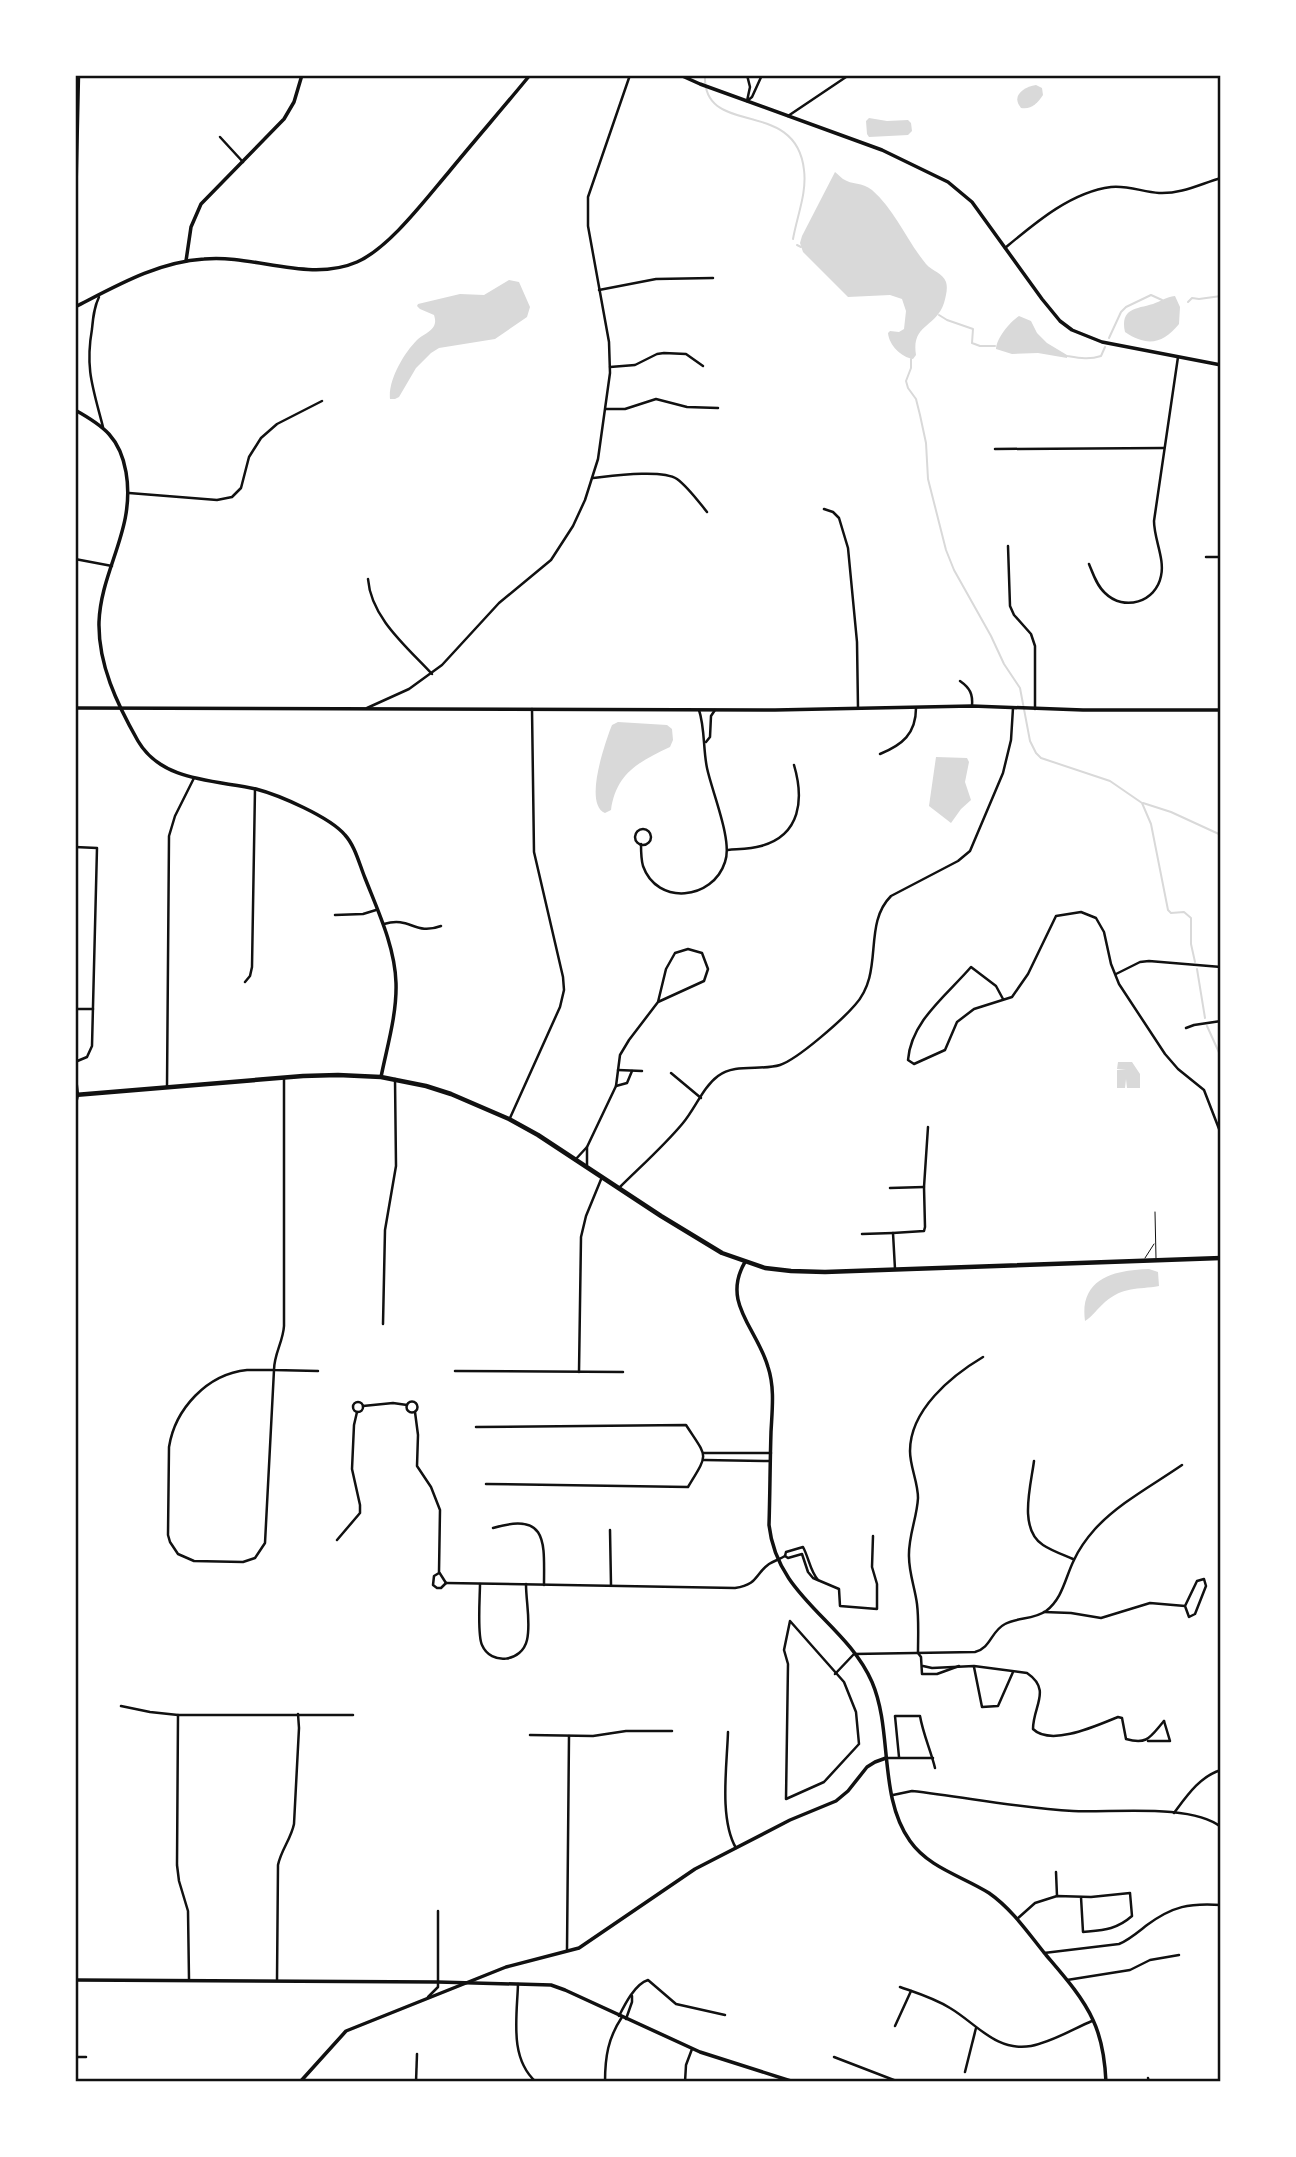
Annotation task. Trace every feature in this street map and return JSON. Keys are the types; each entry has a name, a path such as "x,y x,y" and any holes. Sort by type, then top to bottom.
{"main road":[{"path":"77,1095 336,1075 395,1079 452,1094 509,1119 538,1135 707,1246 745,1262 791,1271 1221,1258"}],"street":[{"path":"75,256 79,75"},
{"path":"186,261 191,227 201,204 277,128 298,94 302,75"},
{"path":"75,307 141,274 186,261 225,258 313,269 341,267 359,261 379,248 424,201 530,75"},
{"path":"364,709 409,689 432,674 499,603 551,560 573,526 593,478 606,409 610,367 609,342 588,226 589,197 630,75"},
{"path":"680,75 882,150 948,182 972,202 1042,299 1072,330 1101,342 1221,365"},
{"path":"747,75 750,87 747,101"},
{"path":"747,101 752,97 762,75"},
{"path":"788,116 849,75"},
{"path":"220,137 243,162"},
{"path":"1005,248 1055,210 1099,190 1120,187 1168,193 1193,189 1221,178"},
{"path":"599,290 656,279 713,278"},
{"path":"99,295 88,361 103,427"},
{"path":"610,367 635,365 663,353 686,354 703,366"},
{"path":"1089,564 1101,589 1117,601 1139,602 1156,589 1161,578 1162,566 1154,521 1178,357"},
{"path":"606,409 625,409 656,400 687,407 718,408"},
{"path":"129,493 217,500 232,498 241,488 249,457 261,438 277,424 322,401"},
{"path":"75,410 103,427 114,439 122,454 129,493 127,518 101,608 99,632 112,690 139,742 149,754 170,769 194,778 255,789 287,800 334,825 345,834 377,909 393,961 395,1004 381,1077"},
{"path":"995,449 1164,448"},
{"path":"593,478 630,474 670,475 679,481 707,512"},
{"path":"824,509 839,518 848,548 857,642 858,708"},
{"path":"1008,546 1010,606 1014,615 1031,634 1035,646 1035,709"},
{"path":"1206,557 1221,557"},
{"path":"75,559 112,566"},
{"path":"368,579 370,596 379,613 432,674"},
{"path":"960,681 969,688 973,698 972,706"},
{"path":"75,708 715,710 972,706 1028,709 1221,710"},
{"path":"880,754 896,748 908,737 915,723 916,707"},
{"path":"619,1188 681,1126 711,1082 723,1072 771,1067 794,1058 857,1003 871,976 877,919 884,903 891,896 958,862 972,846 1003,773 1016,708"},
{"path":"509,1119 560,1007 564,990 534,852 532,709"},
{"path":"641,844 644,868 653,881 676,894 691,894 709,885 722,871 728,850 706,766 706,742 699,709"},
{"path":"706,742 710,737 711,716 715,710"},
{"path":"702,732 710,731"},
{"path":"728,850 769,844 789,828 799,805 799,782 794,765"},
{"path":"167,1087 169,836 174,816 194,778"},
{"path":"245,982 252,967 255,789"},
{"path":"644,829 648,831 650,838 648,842 641,844 636,842 635,834 644,829"},
{"path":"75,847 97,848 91,1052 75,1062"},
{"path":"335,915 363,914 377,909"},
{"path":"1003,999 996,986 971,967 930,1011 916,1034 908,1060 914,1064 945,1050 957,1022 974,1009 1012,997 1028,974 1056,916 1085,912 1096,918 1104,932 1119,984 1165,1054 1178,1069 1204,1090 1221,1134"},
{"path":"383,925 402,921 426,930 441,926"},
{"path":"575,1160 587,1147 615,1086 620,1055 658,1002 666,969 675,953 688,949 702,953 708,968 704,981 658,1002"},
{"path":"1116,974 1140,962 1149,961 1221,967"},
{"path":"75,1009 93,1009"},
{"path":"1186,1028 1221,1021"},
{"path":"75,1069 75,1108"},
{"path":"618,1070 642,1071"},
{"path":"615,1086 627,1083 632,1071"},
{"path":"671,1073 701,1098"},
{"path":"284,1078 285,1326 275,1358 274,1370 266,1538 264,1547 255,1558 243,1562 194,1561 184,1558 173,1549 169,1535 169,1447 175,1423 187,1405 218,1378 240,1371 274,1370 318,1371"},
{"path":"383,1324 385,1230 396,1166 395,1079"},
{"path":"862,1234 924,1231 928,1127"},
{"path":"587,1147 587,1167"},
{"path":"579,1372 581,1237 586,1216 602,1177"},
{"path":"890,1188 924,1187"},
{"path":"893,1233 895,1269"},
{"path":"745,1262 736,1281 736,1295 739,1307 761,1347 772,1381 769,1525 778,1560 797,1590 854,1654 868,1674 877,1695 886,1758 901,1825 919,1852 932,1863 990,1895 1006,1907 1067,1980 1093,2020 1103,2050 1106,2082"},
{"path":"959,1666 937,1674 922,1674 918,1653 918,1608 909,1558 910,1536 918,1498 910,1458 911,1439 918,1421 938,1393 958,1373 982,1357"},
{"path":"455,1371 623,1372"},
{"path":"358,1412 353,1408 354,1404 359,1402 363,1406 393,1403 407,1405 415,1401 418,1407 415,1412 418,1435 417,1466 434,1493 441,1516 439,1573 446,1583"},
{"path":"407,1405 409,1411 415,1412"},
{"path":"337,1540 360,1513 352,1469 354,1425 363,1406"},
{"path":"476,1427 686,1425 704,1453 704,1460 688,1487 486,1484"},
{"path":"704,1453 771,1453"},
{"path":"704,1460 770,1461"},
{"path":"1034,1461 1028,1516 1031,1530 1044,1545 1074,1560"},
{"path":"835,1674 854,1654 979,1651 987,1646 1005,1624 1044,1612 1059,1598 1074,1560 1088,1537 1105,1519 1182,1465"},
{"path":"493,1528 524,1524 538,1531 544,1543 544,1585"},
{"path":"610,1530 611,1585"},
{"path":"446,1583 740,1588 756,1580 766,1566 785,1556 788,1558 802,1554 808,1573 839,1588 839,1606 877,1609 877,1584 872,1567 873,1536"},
{"path":"439,1573 434,1576 433,1585 442,1588 446,1583"},
{"path":"1204,1579 1206,1586 1195,1614 1188,1617 1185,1606 1197,1581 1204,1579"},
{"path":"480,1584 481,1642 491,1656 502,1659 517,1656 526,1643 526,1584"},
{"path":"1044,1612 1101,1618 1150,1603 1185,1606"},
{"path":"790,1621 835,1674 844,1682 856,1712 859,1744 824,1782 786,1799 788,1664 784,1650 790,1621"},
{"path":"922,1665 932,1668 974,1666 1027,1673 1041,1689 1033,1719 1033,1729 1039,1734 1049,1736 1084,1730 1122,1717 1126,1739 1139,1742 1170,1741 1164,1721 1147,1741"},
{"path":"974,1666 982,1707 998,1706 1013,1672"},
{"path":"121,1706 178,1715 353,1715"},
{"path":"277,1981 278,1865 294,1824 298,1714"},
{"path":"178,1715 177,1865 188,1911 188,1980"},
{"path":"899,1757 895,1716 920,1716 922,1731 927,1738 935,1768"},
{"path":"530,1735 593,1736 626,1731 672,1731"},
{"path":"728,1732 726,1819 736,1848"},
{"path":"568,1952 569,1736"},
{"path":"301,2081 341,2035 365,2022 520,1962 579,1948 695,1870 790,1820 836,1801 874,1762 899,1757 933,1758"},
{"path":"1174,1813 1203,1780 1212,1772 1221,1770"},
{"path":"893,1795 912,1791 1074,1811 1158,1811 1198,1816 1221,1827"},
{"path":"1056,1872 1056,1896"},
{"path":"1017,1919 1035,1902 1056,1896 1130,1893 1132,1916 1121,1925 1083,1932 1081,1897"},
{"path":"1044,1952 1119,1944 1163,1913 1182,1905 1221,1905"},
{"path":"428,1997 438,1987 438,1911"},
{"path":"1067,1980 1130,1970 1150,1960 1179,1955"},
{"path":"75,1980 544,1984 558,1987 692,2049 794,2082"},
{"path":"622,2017 627,1999 641,1983 648,1980 676,2004 725,2015"},
{"path":"518,1984 518,2052 526,2070 536,2082"},
{"path":"900,1987 951,2008 999,2043 1024,2047 1045,2042 1093,2020"},
{"path":"895,2025 911,1991"},
{"path":"605,2082 609,2042 632,2002 632,1996"},
{"path":"965,2072 976,2028"},
{"path":"685,2082 686,2066 692,2049"},
{"path":"416,2082 417,2054"},
{"path":"75,2057 86,2057"},
{"path":"834,2057 899,2082"}],"lane":[{"path":"1155,1212 1156,1260"},
{"path":"1142,1261 1152,1251 1155,1242"}],"shaded area":[{"path":"1036,85 1042,88 1043,95 1034,105 1021,108 1018,96 1027,88"},
{"path":"869,118 908,120 912,131 908,135 869,137 866,121"},
{"path":"835,172 846,181 872,190 894,216 926,264 946,282 944,303 936,317 917,337 916,355 913,359 896,350 888,333 904,329 906,311 902,299 890,295 848,297 803,252 800,243 802,236"},
{"path":"509,280 519,282 530,307 527,317 495,339 439,348 416,368 399,397 390,399 394,375 402,359 417,340 435,324 434,315 420,309 418,304 460,294 484,295"},
{"path":"1175,296 1180,307 1179,324 1167,336 1148,341 1125,332 1125,318 1131,311"},
{"path":"1019,316 1031,321 1037,333 1047,343 1067,355 1067,358 1038,353 1012,354 996,349 1004,330"},
{"path":"618,722 667,725 672,729 673,740 670,747 639,763 624,777 611,810 605,813 599,808 596,799 597,774 612,725"},
{"path":"936,757 967,758 969,762 965,782 971,800 951,823 929,806"},
{"path":"1118,1062 1132,1062 1140,1074 1140,1088 1127,1088 1126,1079 1125,1088 1117,1088 1117,1070 1126,1069 1117,1069"},
{"path":"1149,1269 1158,1272 1159,1286 1118,1293 1085,1321 1088,1295 1102,1279 1124,1272"}],"waterway":[{"path":"705,75 708,94 718,106 733,114 768,124 785,133 797,147 805,179 793,239"},
{"path":"797,245 801,247"},
{"path":"1109,338 1126,307 1151,295 1162,300"},
{"path":"1188,302 1192,298 1221,296"},
{"path":"939,315 973,329 972,343 995,346"},
{"path":"1067,356 1097,357 1101,356 1105,347"},
{"path":"911,359 906,381 916,399 920,415 926,443 928,479 946,550 1004,664 1020,688 1030,741 1041,758 1110,781 1142,803 1151,824 1168,910 1171,913 1184,912 1191,918 1191,944 1195,962"},
{"path":"1143,803 1171,812 1221,835"},
{"path":"1197,969 1205,1018"},
{"path":"1207,1026 1221,1057"}]}
